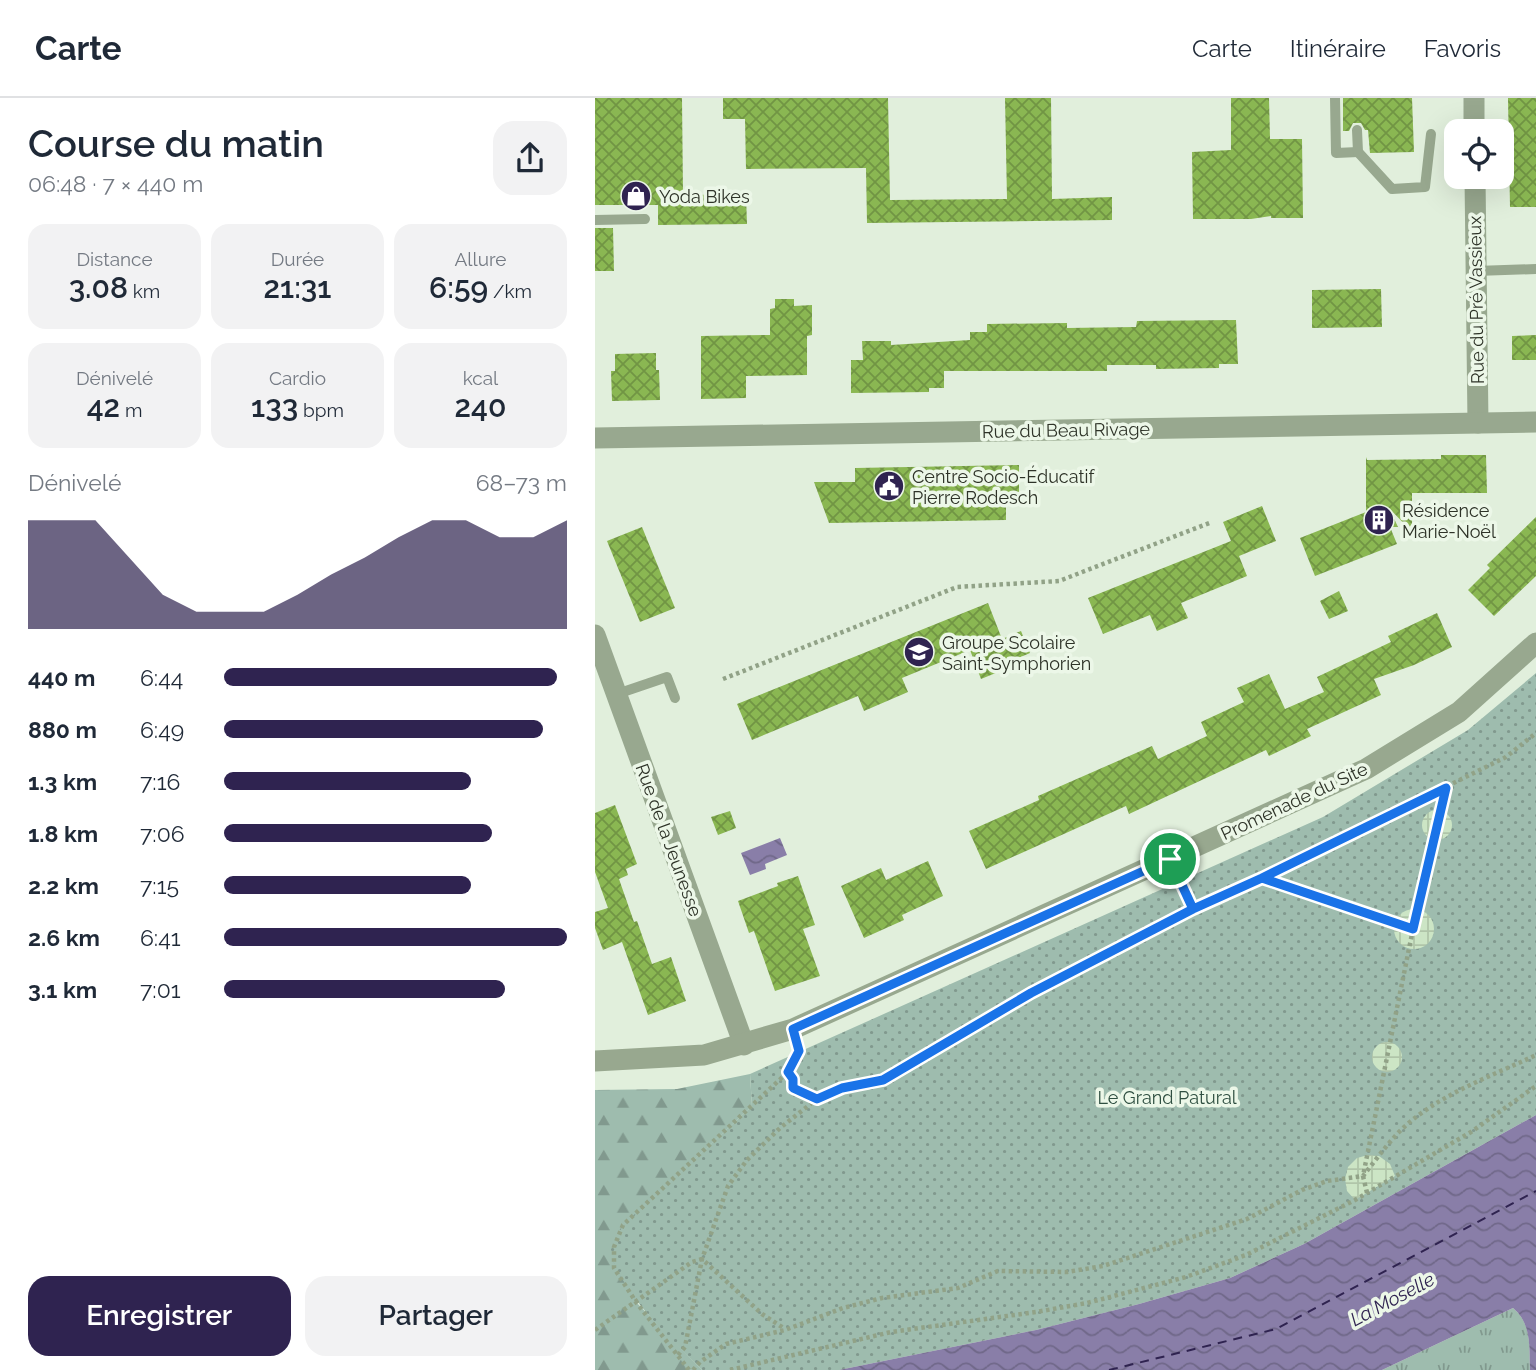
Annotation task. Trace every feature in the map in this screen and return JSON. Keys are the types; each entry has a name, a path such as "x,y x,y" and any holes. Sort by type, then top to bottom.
{"street":[{"path":"1474,98 1474,119"},
{"name":"Rue du Pré Vassieux","path":"1475,189 1478,423"},
{"name":"Rue du Beau Rivage","path":"595,438 1536,422"},
{"name":"Rue de la Jeunesse","path":"595,635 744,1045"},
{"name":"Promenade du Site","path":"595,1061 703,1055 793,1029 1366,769 1459,712 1536,643"}],"lane":[{"path":"1335,98 1336,153 1358,152"},
{"path":"1357,131 1358,152 1392,189 1425,187 1431,134"},
{"path":"595,220 645,219"},
{"path":"1476,271 1536,269"},
{"path":"617,694 667,677 675,698"}],"path":[{"path":"723,678 957,587 1059,582 1212,522"},
{"path":"678,1355 685,1348 702,1259 728,1186 747,1160 817,1099 842,1088 883,1080 1031,993 1193,909 1446,788 1506,757 1536,733"},
{"path":"1367,1193 1363,1177 1413,929 1446,788"},
{"path":"1170,859 1193,909"},
{"path":"1262,878 1413,929"},
{"path":"793,1029 799,1051 788,1072 624,1225 614,1247 614,1268 636,1302 691,1370 726,1344 785,1329 843,1308 882,1298 958,1288 998,1271 1067,1272 1103,1266 1247,1219 1302,1190 1327,1181 1363,1177 1398,1133 1420,1115 1468,1087 1536,1055"},
{"path":"788,1072 793,1079 793,1088 817,1099"},
{"path":"730,1370 891,1332 1061,1308 1186,1277 1246,1255 1367,1193 1471,1132 1536,1086"},
{"path":"595,1329 692,1262 702,1259"},
{"path":"702,1259 762,1314 785,1329"}],"green space":[{"name":"Le Grand Patural","path":"1536,673 1536,1115 1304,1244 1230,1278 1036,1330 839,1370 702,1370 647,1314 624,1283 608,1247 623,1225 752,1106 750,1074 1323,817 1468,730"},
{"path":"750,1074 752,1106 624,1225 636,1302 702,1370 595,1370 595,1090 677,1089"},
{"path":"1513,1308 1524,1321 1526,1328 1530,1370 1382,1370"}],"shaded area":[{"path":"1437,810 1448,814 1452,825 1448,836 1437,840 1426,836 1422,825 1426,814"},
{"path":"1414,909 1422,910 1428,915 1433,921 1433,937 1428,943 1422,948 1414,949 1406,948 1400,943 1395,937 1394,929 1395,921 1400,915 1406,910"},
{"path":"1387,1042 1398,1046 1402,1057 1398,1068 1387,1072 1376,1068 1372,1057 1376,1046"},
{"path":"1379,1156 1390,1164 1395,1176 1355,1200 1347,1191 1345,1179 1348,1167 1357,1158"}],"water":[{"path":"780,838 787,855 765,864 766,869 750,875 741,853"},
{"name":"La Moselle","path":"1536,1115 1536,1370 1530,1370 1529,1344 1524,1321 1513,1308 1382,1370 839,1370 1036,1330 1230,1278 1304,1244"}],"building":[{"path":"595,98 682,98 683,194 746,196 747,224 658,225 658,205 595,205"},
{"path":"723,98 888,98 890,200 1007,199 1005,98 1051,98 1052,199 1112,197 1112,220 867,223 866,168 746,169 745,119 723,119"},
{"path":"1231,98 1269,98 1270,139 1302,139 1303,218 1271,216 1251,219 1193,219 1192,152 1231,150"},
{"path":"1343,98 1412,98 1414,152 1370,153 1368,130 1365,130 1361,123 1353,123 1349,131 1343,131"},
{"path":"1508,98 1536,98 1536,207 1510,207 1510,189 1514,189 1514,119 1508,119"},
{"path":"595,228 613,228 614,271 595,271"},
{"path":"1381,289 1382,327 1312,328 1312,290"},
{"path":"775,299 794,299 794,306 812,305 812,335 807,336 807,375 746,376 746,398 701,399 701,336 770,335 770,309 775,308"},
{"path":"1236,320 1238,364 1219,364 1219,368 1156,369 1156,365 1107,365 1107,371 944,371 944,388 929,388 929,392 851,393 851,360 863,360 862,341 891,341 891,345 970,340 970,332 987,332 987,324 1067,323 1067,328 1136,327 1137,321"},
{"path":"1536,335 1536,360 1512,360 1512,336"},
{"path":"656,353 660,400 612,401 611,371 615,371 615,354"},
{"name":"Résidence Marie-Noël","path":"1441,455 1486,455 1487,493 1412,493 1412,532 1389,508 1398,527 1390,527 1397,544 1315,576 1300,538 1366,512 1366,457 1367,460 1441,459"},
{"path":"1019,465 1019,492 1006,493 1006,520 829,523 814,482 855,482 855,468"},
{"path":"1262,506 1276,541 1239,556 1247,576 1181,603 1188,618 1157,631 1150,615 1103,634 1088,598 1231,541 1223,522"},
{"path":"1536,517 1536,576 1494,616 1468,590 1490,568 1487,565"},
{"path":"642,527 675,608 640,622 607,541"},
{"path":"1339,591 1348,611 1329,619 1320,601"},
{"path":"988,603 1002,639 1021,631 1030,653 1011,661 1013,666 981,679 970,650 902,678 908,692 864,711 858,696 752,740 737,704"},
{"path":"1437,613 1452,647 1414,665 1374,679 1381,695 1307,729 1311,736 1269,756 1266,750 1129,814 1126,806 986,869 969,831 1039,800 1038,796 1152,746 1158,759 1207,736 1201,722 1244,702 1237,688 1269,674 1285,709 1324,692 1317,677 1391,642 1388,636"},
{"path":"615,805 637,864 626,869 628,875 619,879 634,922 637,921 652,964 671,957 686,1001 648,1015 622,942 603,950 595,928 595,912 608,908 595,872 595,813"},
{"path":"730,811 736,828 718,835 711,817"},
{"path":"928,861 943,896 902,915 904,920 864,938 841,886 881,868 886,880"},
{"path":"798,876 815,925 803,929 820,976 775,991 754,931 749,933 738,901"}],"ferry route":[{"path":"1109,1370 1276,1329 1536,1191"}],"place":[{"name":"Yoda Bikes","path":"636,196"},
{"name":"Centre Socio-Éducatif Pierre Rodesch","path":"889,486"},
{"name":"Résidence Marie-Noël","path":"1379,520"},
{"name":"Groupe Scolaire Saint-Symphorien","path":"919,652"}],"route":[{"path":"1170,859 793,1029 799,1051 788,1072 793,1079 793,1088 817,1099 842,1088 883,1080 1031,993 1193,909 1262,878 1413,929 1446,788 1193,909 1170,859"}]}
